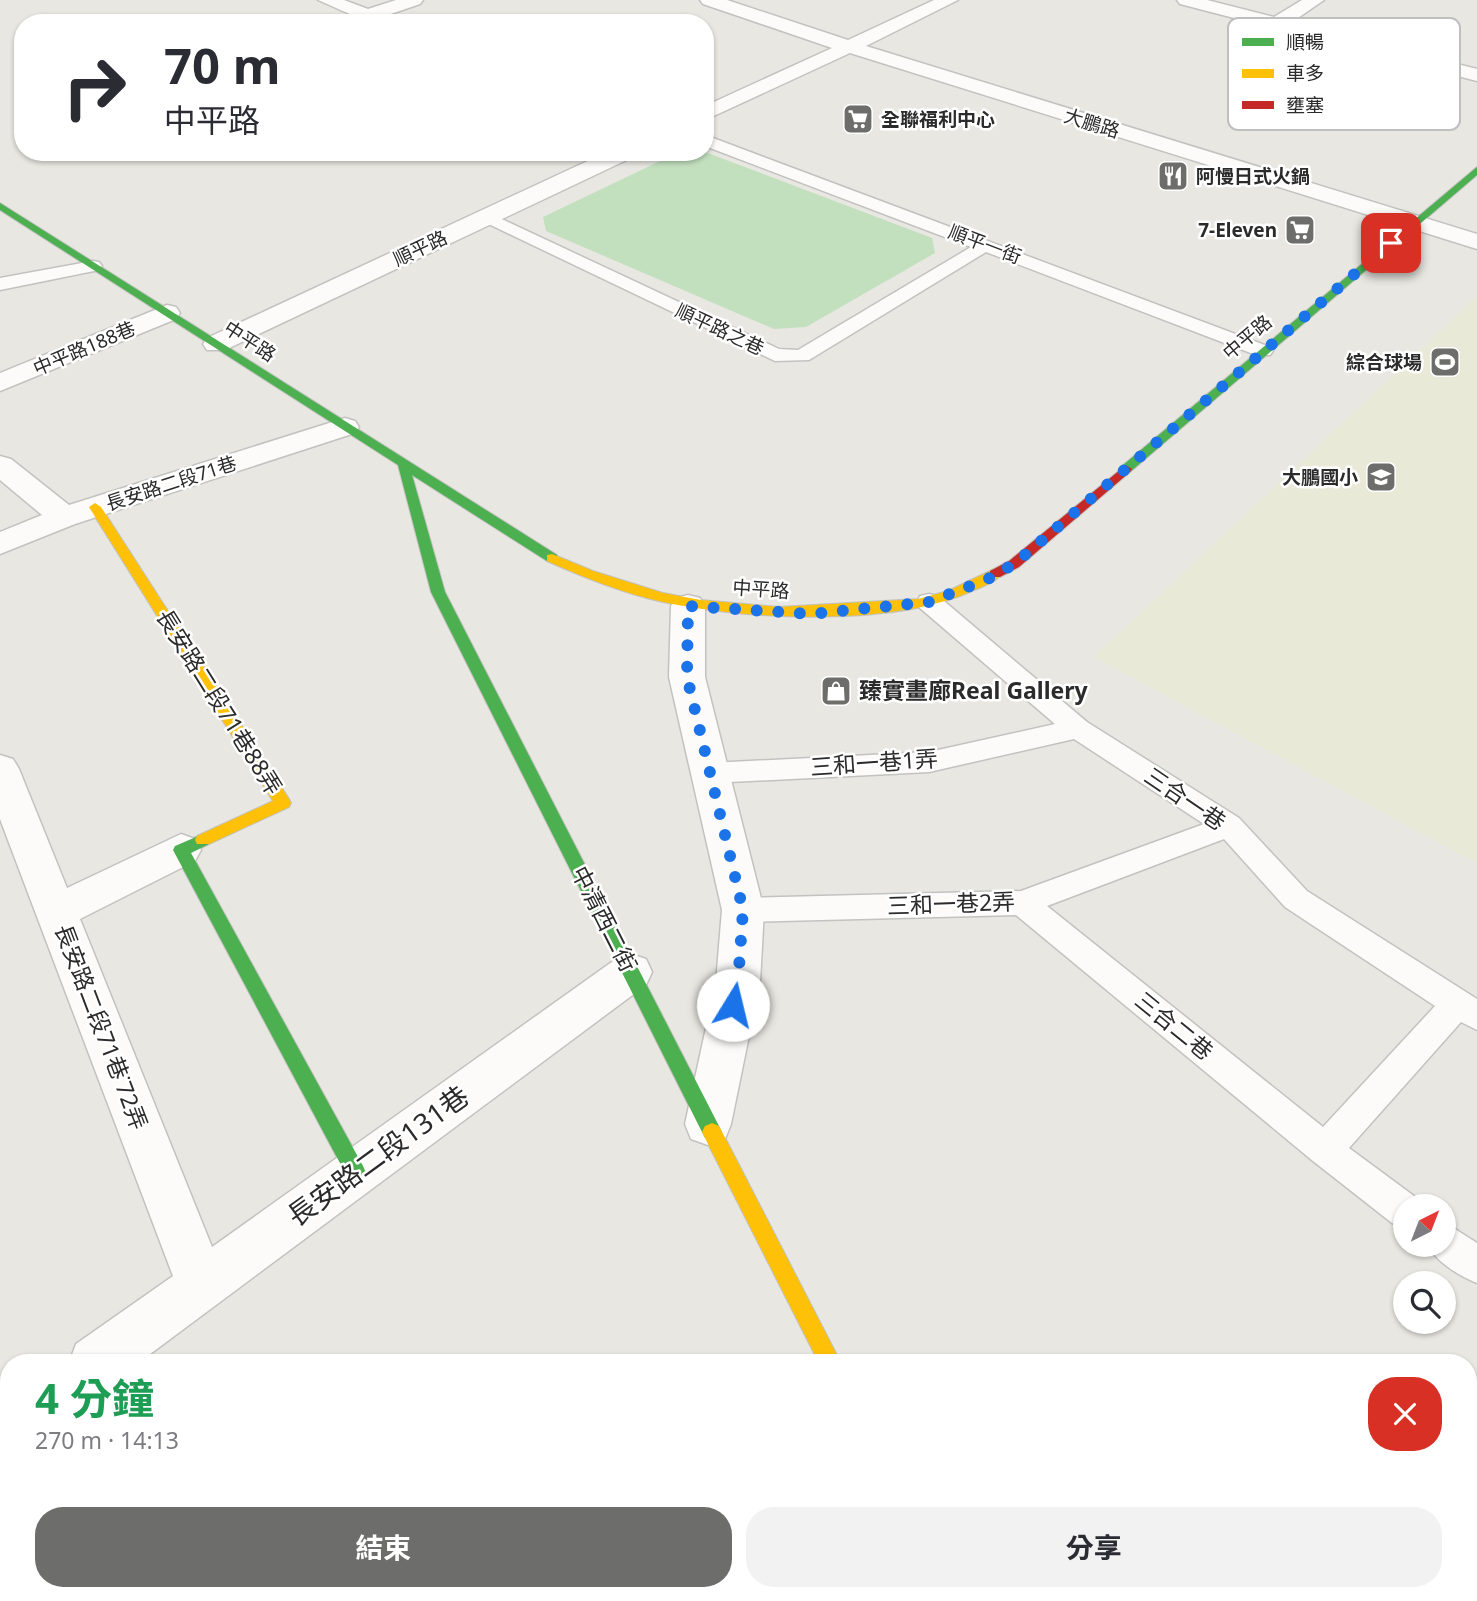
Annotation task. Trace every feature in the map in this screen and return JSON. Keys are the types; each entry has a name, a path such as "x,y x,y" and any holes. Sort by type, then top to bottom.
{"street":[{"path":"327,0 366,14"},
{"path":"372,14 414,0"},
{"name":"大鵬路","path":"709,0 849,47 1477,242"},
{"path":"714,110 949,0"},
{"path":"1186,0 1257,18"},
{"path":"1285,18 1315,0"},
{"path":"1460,71 1477,75"},
{"name":"順平路","path":"216,344 606,161"},
{"name":"中平路","path":"0,206 404,466 565,565 630,592 688,606 811,614 929,602 988,579 1014,564 1477,170"},
{"name":"中平路188巷","path":"0,383 167,313"},
{"name":"長安路二段71巷","path":"0,544 64,517 345,427"},
{"path":"0,465 64,517"},
{"name":"中清西二街","path":"404,466 438,592 825,1354"},
{"name":"長安路二段71巷88弄","path":"56,912 282,803 95,507"},
{"path":"688,606 687,677 743,910 738,982 708,1124"},
{"name":"長安路二段71巷˙72弄","path":"0,769 202,1286"},
{"path":"181,850 356,1172"},
{"name":"長安路二段131巷","path":"119,1354 202,1286 631,972"}],"lane":[{"name":"順平一街","path":"714,143 1263,351"},
{"name":"順平路之巷","path":"485,218 775,355 802,356 986,244"},
{"path":"0,285 93,266"},
{"name":"三合一巷","path":"929,602 1078,729 1228,826 1296,899 1467,1010"},
{"name":"三和一巷1弄","path":"709,773 929,762 1078,729"},
{"name":"三和一巷2弄","path":"743,910 1022,903 1228,826"},
{"name":"三合二巷","path":"1022,903 1325,1150 1393,1202"},
{"path":"1325,1150 1467,1010"},
{"path":"1456,1249 1477,1265"}],"shaded area":[{"name":"大鵬國小","path":"1477,296 1477,863 1094,657"}],"green space":[{"path":"714,155 932,238 935,253 806,327 774,329 546,231 543,217 660,161 714,161"}],"traffic: fast":[{"path":"1126,469 1477,170"},
{"path":"0,206 552,558"},
{"path":"404,466 438,592 712,1132"},
{"path":"203,840 181,850 356,1173"}],"traffic: slow":[{"path":"95,507 283,803 203,840"},
{"path":"552,558 588,574 663,597 740,609 779,611 918,604 971,587 995,574"},
{"path":"712,1132 825,1354"}],"traffic: jam":[{"path":"995,574 1014,564 1126,469"}],"place":[{"name":"全聯福利中心","path":"858,119"},
{"name":"阿慢日式火鍋","path":"1173,176"},
{"name":"7-Eleven","path":"1300,230"},
{"name":"綜合球場","path":"1445,362"},
{"name":"大鵬國小","path":"1381,477"},
{"name":"臻實畫廊Real Gallery","path":"836,691"}],"route":[{"path":"733,1005 738,982 743,910 687,677 688,606 811,614 929,602 988,579 1014,564 1391,243"}]}
